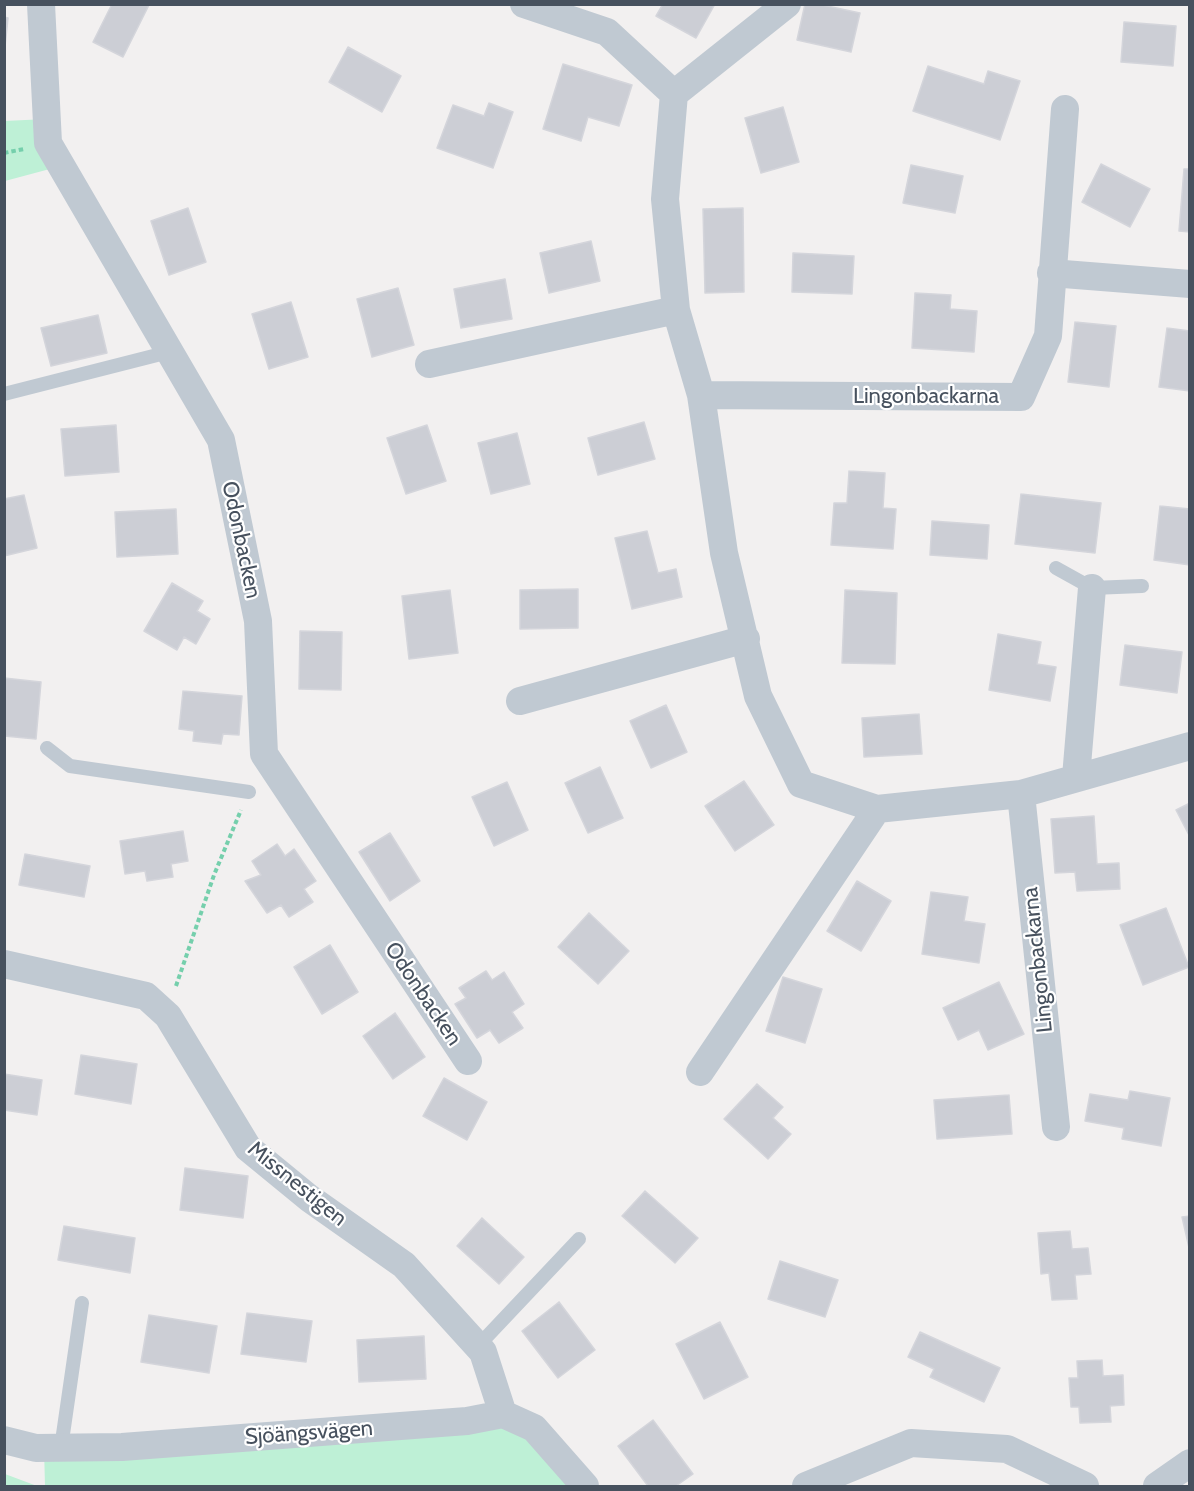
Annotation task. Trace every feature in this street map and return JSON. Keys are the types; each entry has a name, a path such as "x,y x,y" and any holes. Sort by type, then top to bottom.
{"street":[{"name":"Odonbacken","path":"41,4 48,143 221,440 258,621 264,754 468,1061"},
{"path":"524,4 607,32 674,94"},
{"path":"787,4 674,94 665,199 676,310 701,395 724,554 758,696 801,784 877,809 1021,794 1190,746"},
{"name":"Lingonbackarna","path":"701,395 1021,397 1048,336 1065,109"},
{"path":"1051,273 1190,285"},
{"path":"429,364 676,310"},
{"path":"1076,777 1092,588"},
{"path":"520,701 746,639"},
{"name":"Lingonbackarna","path":"1021,794 1056,1127"},
{"path":"700,1072 877,809"},
{"name":"Missnestigen","path":"4,964 146,996 168,1016 248,1148 309,1198 404,1265 478,1346 483,1352 503,1414"},
{"path":"503,1414 534,1428 585,1486"},
{"name":"Sjöängsvägen","path":"4,1440 36,1448 122,1447 467,1421 503,1414"},
{"path":"810,1486 910,1443 1007,1449 1036,1474 1085,1486"},
{"path":"1157,1486 1190,1463"}],"lane":[{"path":"4,394 170,352"},
{"path":"1056,568 1092,588 1142,586"},
{"path":"47,748 70,766 249,792"},
{"path":"478,1346 579,1239"},
{"path":"61,1448 82,1303"}],"path":[{"path":"168,1016 177,980 214,876 249,792"}],"green space":[{"path":"47,119 61,166 5,181 4,121"},
{"path":"503,1414 577,1486 45,1486 44,1448"},
{"path":"5,1474 37,1486 5,1486"}],"building":[{"path":"112,4 149,5 123,57 93,42"},
{"path":"663,4 715,4 696,38 656,16"},
{"path":"805,4 818,4 860,13 851,52 797,40"},
{"path":"4,17 8,18 4,56"},
{"path":"1124,22 1176,26 1173,66 1121,62"},
{"path":"348,47 401,76 382,112 329,82"},
{"path":"563,64 632,85 619,126 588,117 581,141 543,129"},
{"path":"928,66 984,84 988,71 1020,81 1000,140 913,111"},
{"path":"489,103 513,112 493,168 437,148 453,105 484,116"},
{"path":"783,107 799,162 761,173 745,118"},
{"path":"1101,164 1150,189 1130,227 1082,202"},
{"path":"911,165 963,176 955,213 903,203"},
{"path":"1184,169 1190,169 1190,232 1179,231"},
{"path":"188,208 206,262 169,275 151,221"},
{"path":"743,208 744,292 705,293 703,209"},
{"path":"591,241 600,281 549,293 540,253"},
{"path":"793,253 854,256 852,294 792,292"},
{"path":"505,279 512,319 461,328 454,289"},
{"path":"398,288 414,345 372,357 357,299"},
{"path":"915,293 951,295 950,309 977,311 974,352 912,348"},
{"path":"291,302 308,357 269,369 252,314"},
{"path":"98,315 107,353 51,366 41,328"},
{"path":"1075,322 1116,326 1109,387 1068,382"},
{"path":"1167,328 1190,331 1190,391 1159,387"},
{"path":"644,422 655,459 598,475 588,438"},
{"path":"116,425 119,472 65,476 61,429"},
{"path":"427,425 446,481 406,494 387,438"},
{"path":"517,433 530,484 491,494 478,443"},
{"path":"849,471 885,473 883,508 896,509 893,549 831,545 834,503 847,503"},
{"path":"1021,494 1101,503 1095,553 1015,544"},
{"path":"24,495 37,548 4,556 4,499"},
{"path":"1160,506 1190,509 1190,565 1154,560"},
{"path":"176,509 178,554 117,557 115,512"},
{"path":"932,521 989,525 987,559 930,555"},
{"path":"647,531 658,573 676,569 682,597 632,609 615,538"},
{"path":"172,583 203,601 197,611 210,619 196,644 184,637 177,650 144,631"},
{"path":"578,589 578,628 520,629 520,590"},
{"path":"450,590 458,653 409,659 402,596"},
{"path":"845,590 897,593 895,664 842,663"},
{"path":"300,631 342,632 341,690 299,689"},
{"path":"998,634 1041,642 1037,664 1056,667 1050,701 989,690"},
{"path":"1125,645 1182,652 1177,693 1120,685"},
{"path":"4,678 41,682 36,739 4,736"},
{"path":"183,691 242,696 239,735 223,734 221,744 193,741 194,731 179,729"},
{"path":"666,705 687,752 651,768 630,721"},
{"path":"919,714 922,754 864,757 862,718"},
{"path":"600,767 623,818 588,833 565,783"},
{"path":"744,781 774,825 735,851 705,806"},
{"path":"507,782 528,830 494,846 472,797"},
{"path":"1190,803 1190,837 1176,810"},
{"path":"1094,816 1097,864 1119,863 1120,889 1077,891 1075,872 1055,873 1051,819"},
{"path":"183,831 188,861 171,864 173,877 147,881 145,871 125,874 120,841"},
{"path":"390,833 420,881 390,901 359,852"},
{"path":"277,844 285,856 294,849 316,881 304,889 313,902 289,917 281,905 267,913 245,881 261,875 252,861"},
{"path":"25,854 90,866 84,897 19,885"},
{"path":"857,881 891,901 861,951 827,931"},
{"path":"931,892 968,897 964,921 985,924 979,963 922,954"},
{"path":"1166,908 1189,967 1143,985 1120,925"},
{"path":"589,913 629,951 598,984 558,947"},
{"path":"330,945 358,992 322,1014 294,967"},
{"path":"486,971 492,980 504,972 524,1004 512,1012 523,1028 499,1043 490,1030 477,1038 455,1004 466,998 459,988"},
{"path":"783,977 822,989 805,1043 766,1031"},
{"path":"999,982 1024,1034 988,1050 979,1030 958,1040 943,1008"},
{"path":"395,1013 425,1057 393,1079 363,1036"},
{"path":"81,1055 137,1064 131,1104 75,1094"},
{"path":"4,1074 42,1080 37,1115 4,1110"},
{"path":"444,1078 487,1102 467,1140 423,1116"},
{"path":"757,1084 783,1107 773,1118 791,1134 768,1159 724,1119"},
{"path":"1130,1091 1170,1098 1161,1146 1122,1139 1124,1128 1085,1121 1090,1094 1128,1100"},
{"path":"1009,1095 1012,1134 937,1139 934,1100"},
{"path":"185,1168 248,1176 243,1218 180,1210"},
{"path":"645,1191 698,1238 675,1263 622,1216"},
{"path":"1190,1216 1190,1252 1182,1217"},
{"path":"482,1218 524,1257 499,1284 457,1246"},
{"path":"64,1226 135,1238 130,1273 58,1260"},
{"path":"1070,1231 1072,1249 1088,1248 1091,1274 1075,1275 1077,1299 1052,1300 1049,1273 1041,1274 1038,1233"},
{"path":"780,1261 838,1280 825,1317 768,1299"},
{"path":"559,1302 595,1350 558,1378 522,1331"},
{"path":"247,1313 312,1321 306,1362 241,1354"},
{"path":"149,1315 217,1326 209,1373 141,1362"},
{"path":"720,1322 748,1377 704,1399 676,1344"},
{"path":"920,1332 1000,1368 984,1402 930,1377 934,1369 908,1357"},
{"path":"424,1336 426,1379 359,1382 357,1340"},
{"path":"1102,1360 1103,1376 1123,1375 1124,1405 1110,1406 1111,1422 1080,1423 1079,1407 1071,1407 1069,1378 1078,1378 1077,1361"},
{"path":"653,1420 693,1474 676,1486 648,1486 618,1446"}]}
